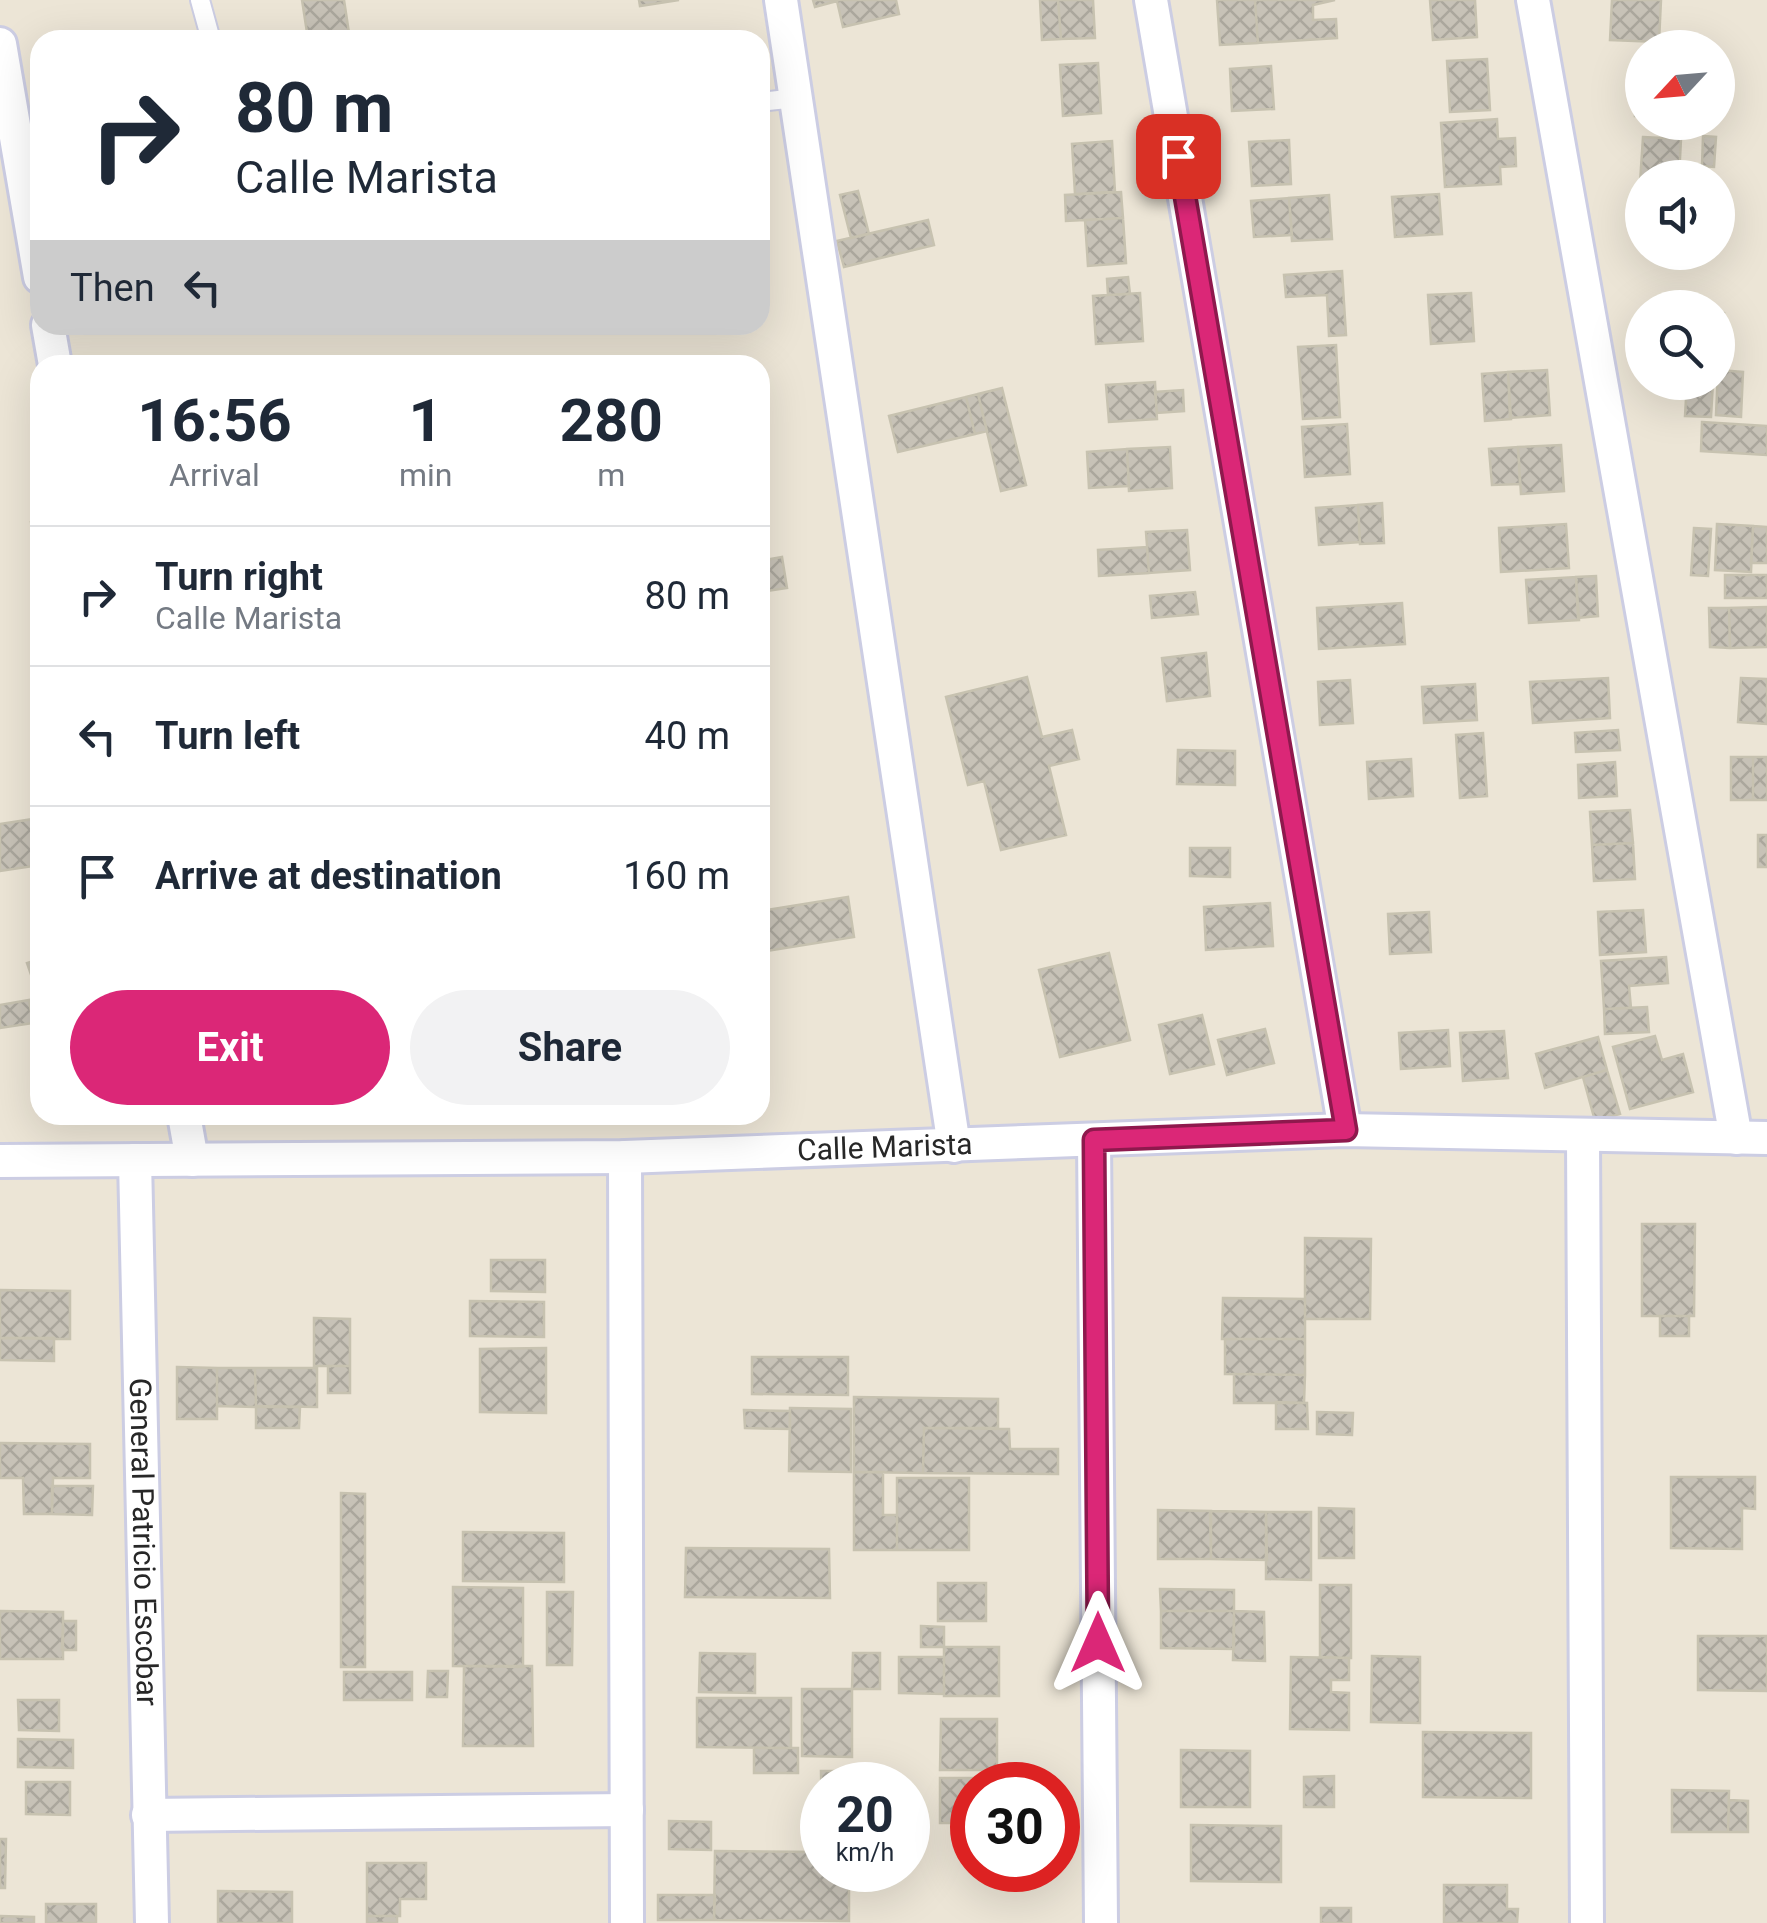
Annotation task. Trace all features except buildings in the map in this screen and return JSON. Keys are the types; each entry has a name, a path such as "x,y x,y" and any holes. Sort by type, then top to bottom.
{"street":[{"path":"781,0 954,1146"},
{"path":"1150,0 1346,1130"},
{"path":"1533,0 1751,1138"},
{"path":"0,44 30,219"},
{"path":"186,1125 192,1160"},
{"name":"Calle Marista","path":"0,1161 624,1157 1346,1130 1583,1138 1751,1138"},
{"path":"1583,1138 1587,1923"},
{"path":"1094,1140 1101,1923"},
{"path":"624,1157 628,1923"},
{"name":"General Patricio Escobar","path":"135,1160 152,1923"},
{"path":"148,1815 627,1810"}],"lane":[{"path":"200,0 208,30"},
{"path":"770,101 796,98"}],"route":[{"path":"1098,1643 1094,1140 1346,1130 1178,156"}]}
